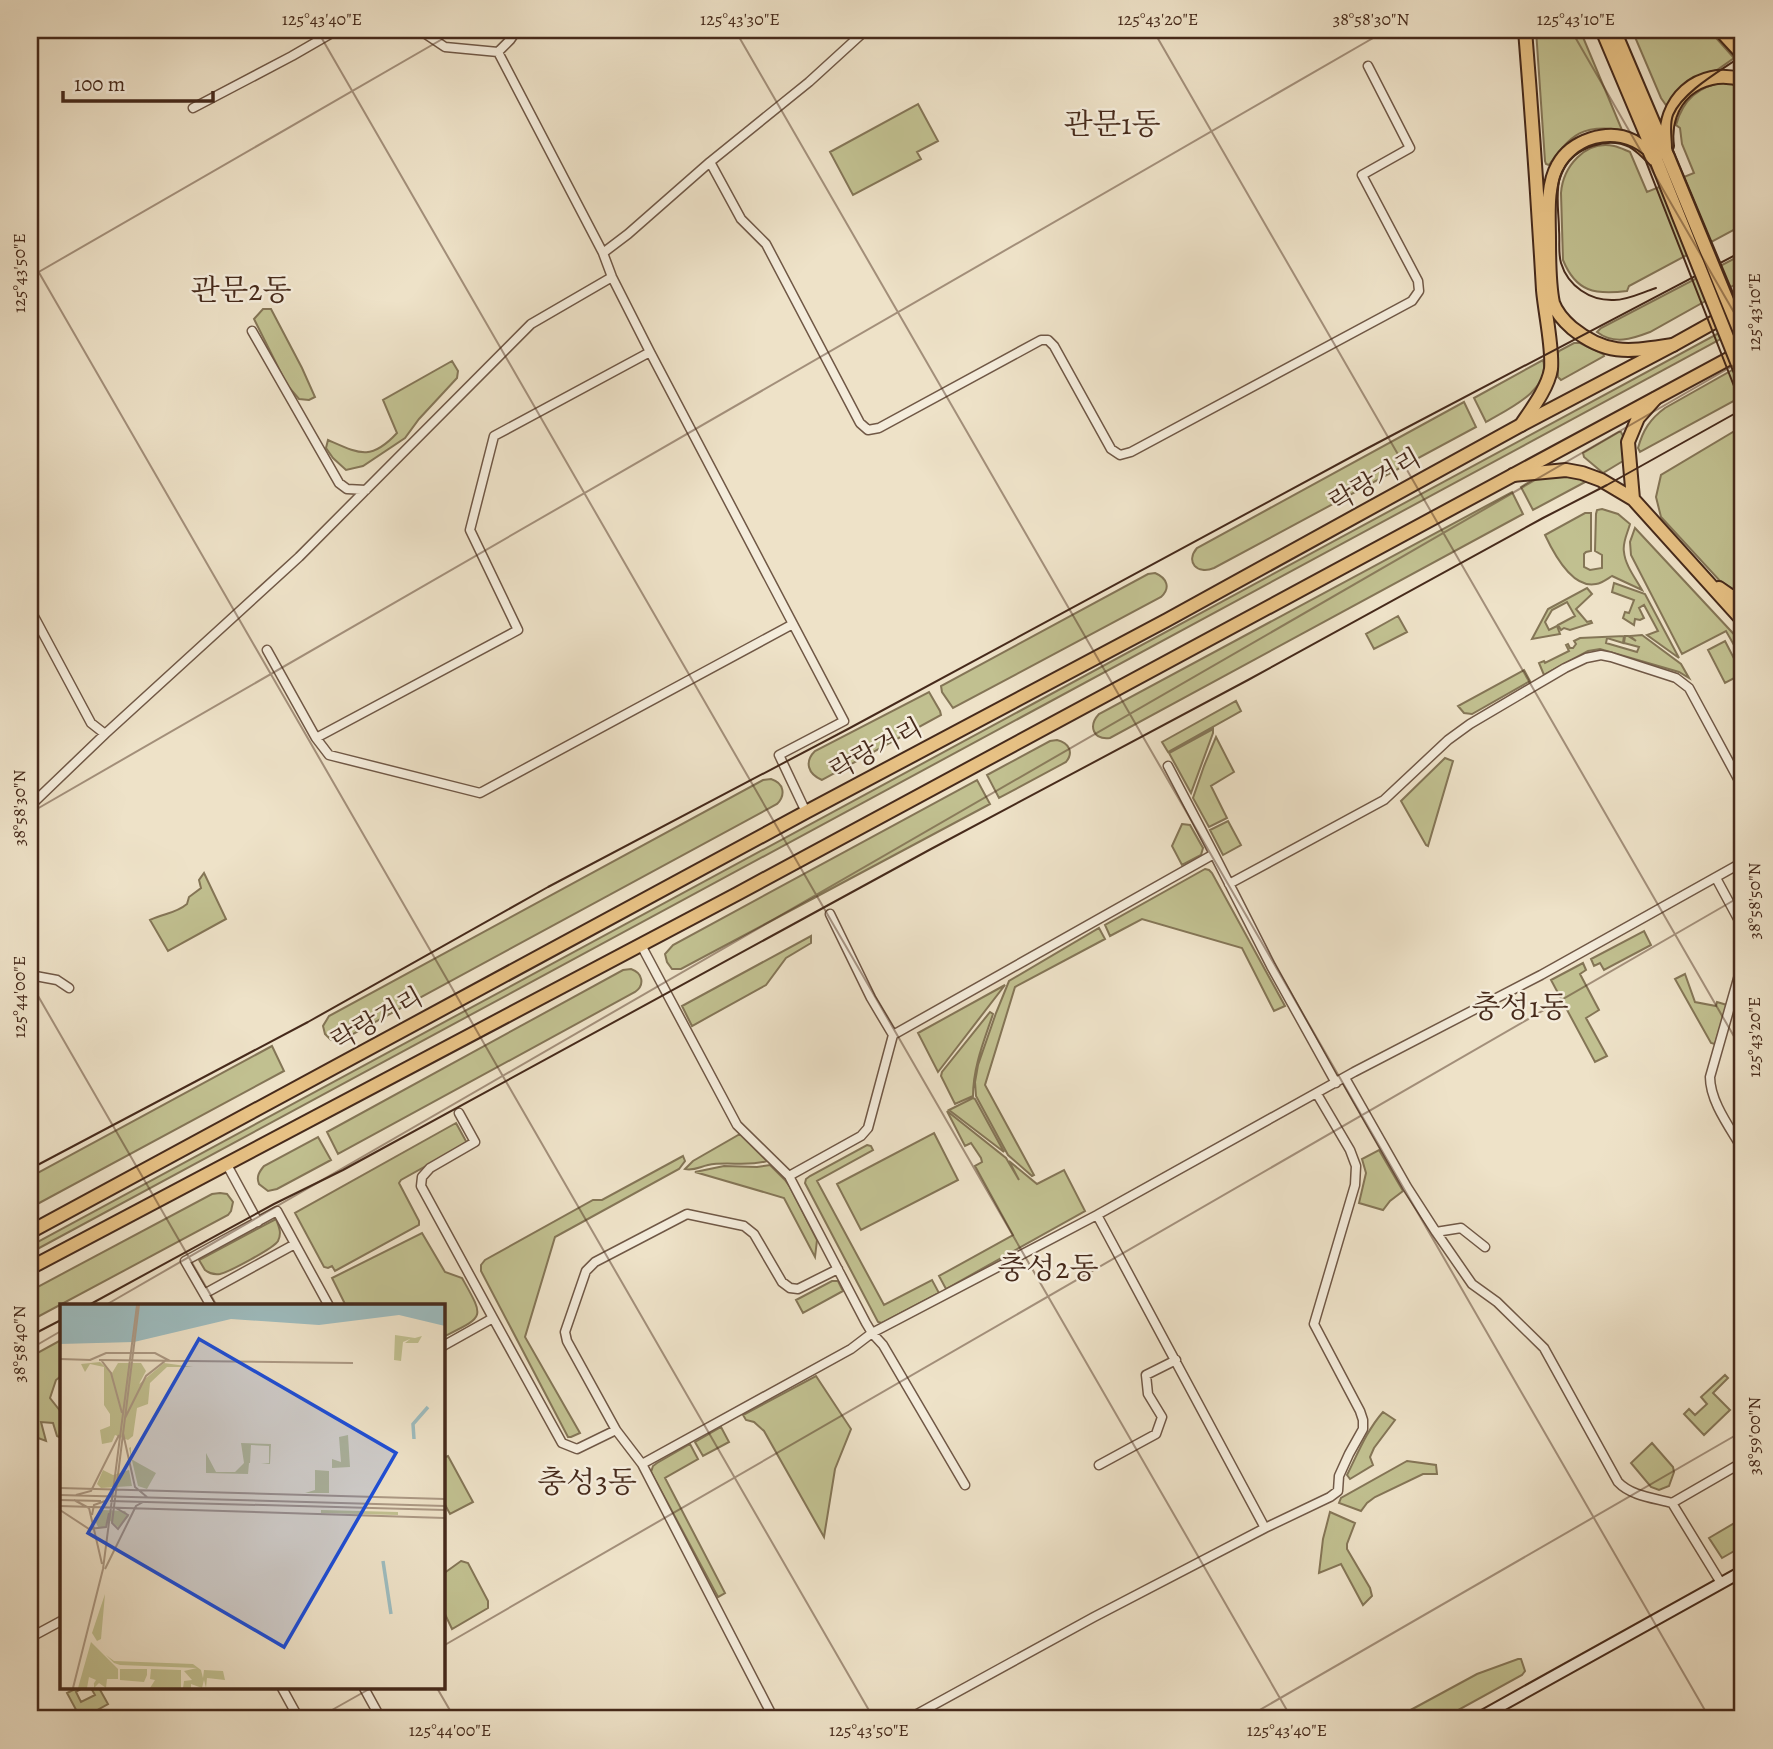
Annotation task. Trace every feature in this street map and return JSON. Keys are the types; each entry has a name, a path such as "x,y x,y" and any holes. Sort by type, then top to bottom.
{"main road":[{"path":"1521,425 1539,398 1551,371 1525,30"},
{"path":"1602,30 1743,339"},
{"path":"1614,30 1743,377"},
{"path":"1720,30 1743,55"},
{"path":"1663,159 1666,127 1673,108 1688,88 1711,78 1743,80"},
{"path":"1663,159 1621,137 1609,136 1587,141 1572,150 1558,165 1553,178 1549,243 1553,301 1558,314 1568,325 1593,342 1612,349 1632,351 1673,345"},
{"name":"락랑거리","path":"30,1232 1167,620 1743,306"},
{"path":"30,1268 641,945 1743,351"},
{"path":"1633,499 1628,442 1638,418 1655,398"},
{"path":"1513,475 1566,470 1582,473 1601,480 1633,499 1743,621"},
{"path":"1706,580 1729,595 1743,600"},
{"path":"1477,1719 1743,1571"}],"street":[{"path":"193,108 337,30"},
{"path":"423,30 445,47 498,52"},
{"path":"498,52 517,30"},
{"path":"603,253 809,82 866,30"},
{"path":"498,52 603,253 650,352 844,721 779,755 806,812"},
{"path":"710,162 741,219 766,244 860,422 869,430 879,428 1041,340 1048,340 1054,346 1111,449 1120,455 1131,452 1412,301 1419,291 1418,281 1362,175 1410,148 1368,66"},
{"path":"30,806 299,557 531,324 612,276"},
{"path":"252,331 340,483 347,489 366,490"},
{"path":"316,738 518,629 470,530 494,436 650,352"},
{"path":"30,609 91,723 105,734"},
{"path":"267,650 316,738 329,755 480,793 793,624"},
{"path":"1229,884 1384,800 1448,740 1470,724 1586,657 1611,657 1676,678 1689,688 1743,788"},
{"path":"1168,766 1271,966 1336,1083"},
{"path":"892,1035 1214,854"},
{"path":"642,1464 851,1349 872,1334 1097,1215 1345,1077 1541,975 1743,862"},
{"path":"1716,878 1743,928"},
{"path":"789,1176 861,1136 868,1128 892,1035 830,914"},
{"path":"641,945 737,1125 789,1176 872,1334 883,1345 965,1485"},
{"path":"1743,961 1710,1077 1714,1098 1743,1150"},
{"path":"30,975 57,980 69,988"},
{"path":"1345,1077 1407,1187 1472,1284 1497,1302 1544,1348 1624,1489 1672,1503 1743,1462"},
{"path":"908,1719 1094,1617 1338,1491 1339,1476 1363,1429 1363,1420 1314,1324 1355,1185 1356,1166 1350,1150 1317,1094"},
{"path":"459,1113 475,1142 430,1168 422,1177 421,1186 562,1443 577,1449 617,1430"},
{"path":"226,1163 258,1222"},
{"path":"210,1304 185,1261 277,1211 328,1304"},
{"path":"774,1719 642,1464 617,1430 567,1341 565,1332 586,1271 595,1262 687,1214 744,1226 754,1234 782,1282 790,1288 798,1289 838,1269"},
{"path":"1097,1215 1265,1528"},
{"path":"1436,1232 1461,1228 1485,1247"},
{"path":"204,1294 295,1244"},
{"path":"444,1345 493,1318"},
{"path":"1099,1465 1156,1434 1161,1417 1148,1394 1146,1375 1176,1360"},
{"path":"1672,1503 1721,1583"},
{"path":"30,1636 60,1622"},
{"path":"283,1690 299,1719"},
{"path":"365,1690 381,1719"},
{"path":"928,1708 934,1719"}],"shaded area":[{"path":"1536,30 1580,30 1622,130 1597,129 1579,134 1564,146 1549,165 1545,161"},
{"path":"1632,30 1709,30 1734,58 1717,70 1704,74 1668,108 1661,98"},
{"path":"1725,82 1743,85 1743,225 1629,286 1627,291 1596,291 1581,285 1568,271 1563,260 1561,193 1571,165 1585,151 1603,145 1630,152 1647,192 1694,173 1682,144 1680,128 1676,125 1679,116 1693,95 1707,87"},
{"path":"918,104 938,141 917,152 921,159 853,195 830,152"},
{"path":"1743,254 1743,280 1650,332 1630,339 1616,340 1597,332 1601,328"},
{"path":"263,309 271,309 315,397 309,400 299,399 287,385 254,319"},
{"path":"1743,320 1743,327 30,1253 30,1246"},
{"path":"1574,343 1580,343 1604,356 1561,380 1558,377 1558,353"},
{"path":"1543,360 1541,381 1534,390 1486,422 1474,398"},
{"path":"452,361 458,371 457,378 405,438 363,466 346,470 333,458 326,448 328,440 365,452 380,448 388,442 397,433 383,400"},
{"path":"1743,364 1743,396 1640,452 1638,448 1645,430 1660,412"},
{"path":"1464,402 1476,427 1214,568 1202,570 1195,566 1192,558 1197,548"},
{"path":"1743,426 1743,582 1735,590 1720,581 1661,517 1656,497 1661,475"},
{"path":"1619,432 1623,436 1623,461 1603,473 1584,457 1583,453"},
{"path":"1571,474 1587,481 1533,510 1521,487 1541,475"},
{"path":"1512,492 1523,514 1110,738 1100,737 1094,731 1094,723 1099,714"},
{"path":"1597,510 1618,514 1630,524 1624,545 1625,557 1642,590 1612,576 1596,584 1579,581 1564,568 1545,535 1585,513 1591,513 1591,551 1584,554 1584,567 1590,570 1602,568 1602,555 1595,551 1596,514"},
{"path":"1635,528 1743,644 1743,661 1726,631 1682,654 1631,555 1630,542"},
{"path":"1155,573 1167,587 1161,597 953,708 942,692 941,686 1148,574"},
{"path":"1614,583 1645,594 1679,658 1647,635 1658,631 1644,605 1639,608 1644,618 1635,619 1634,625 1623,618 1625,612 1629,613 1634,600 1612,592"},
{"path":"1587,588 1592,594 1576,609 1587,622 1592,623 1561,630 1558,625 1575,616 1567,602 1552,610 1545,622 1549,630 1557,626 1560,634 1532,639 1548,609"},
{"path":"1398,616 1407,632 1374,649 1366,634"},
{"path":"1642,635 1681,664 1689,678 1679,672 1600,649 1588,651 1544,675 1539,663 1545,663 1569,651 1566,645 1573,648 1576,644 1574,641 1580,638 1624,636 1623,643 1607,638 1606,643 1637,652 1639,647 1624,643 1625,636 1636,641 1630,636"},
{"path":"1725,641 1742,674 1725,683 1708,650"},
{"path":"1524,670 1530,681 1472,714 1464,713 1458,706"},
{"path":"929,692 941,715 822,780 811,771 809,759 815,751"},
{"path":"1236,701 1241,711 1168,752 1162,742"},
{"path":"1213,729 1213,733 1191,793 1169,753"},
{"path":"1216,737 1234,772 1211,786 1227,818 1209,827 1193,798"},
{"path":"1057,740 1069,748 1070,755 1066,762 999,798 987,775 1050,741"},
{"path":"1445,758 1453,761 1428,846 1401,801"},
{"path":"771,779 779,783 782,790 782,797 777,804 342,1040 331,1040 325,1034 323,1026 329,1016 763,780"},
{"path":"977,780 990,804 681,969 672,969 667,962 665,954 673,945"},
{"path":"1228,821 1241,845 1223,855 1210,830"},
{"path":"1182,824 1190,825 1203,848 1201,855 1182,865 1172,846"},
{"path":"1205,869 1212,873 1285,1006 1274,1011 1242,948 1142,919 1110,936 1105,925"},
{"path":"204,873 226,919 168,951 150,920 187,904 189,897 201,888 199,880"},
{"path":"1099,928 1105,939 1015,987 985,1085 1034,1175 1032,1176 1008,1155 976,1096 978,1065 1009,981"},
{"path":"1644,931 1651,945 1604,970 1600,963 1594,966 1591,959"},
{"path":"811,936 811,943 786,958 766,985 692,1026 682,1006"},
{"path":"1583,963 1586,970 1580,974 1599,1010 1586,1018 1607,1056 1595,1062 1551,980"},
{"path":"631,969 638,973 641,979 635,992 338,1154 327,1132 623,970"},
{"path":"1685,974 1695,1002 1727,1005 1715,1044 1711,1043 1675,979"},
{"path":"1005,985 938,1072 918,1033"},
{"path":"990,1012 993,1014 977,1064 973,1096 955,1104 941,1076 942,1072"},
{"path":"272,1046 284,1071 30,1208 30,1177"},
{"path":"975,1099 1004,1152 949,1110"},
{"path":"947,1111 1006,1158 1019,1180 1009,1161 1037,1184 1064,1170 1085,1211 946,1289 939,1276 1013,1235 975,1166 982,1162 981,1158 971,1143 965,1146"},
{"path":"456,1123 467,1143 399,1183 419,1225 335,1271 332,1266 324,1267 295,1213"},
{"path":"934,1133 958,1180 861,1230 837,1184"},
{"path":"740,1134 767,1161 685,1169 693,1161"},
{"path":"318,1137 331,1160 277,1189 268,1191 259,1184 258,1175 264,1166"},
{"path":"867,1145 873,1150 817,1181 884,1305 932,1280 939,1293 882,1323 878,1322 805,1183 810,1176"},
{"path":"1379,1150 1403,1191 1383,1210 1359,1203 1366,1173 1362,1159"},
{"path":"683,1156 685,1161 679,1169 555,1237 525,1337 580,1433 568,1437 481,1271 481,1265 485,1260 593,1200 602,1200"},
{"path":"770,1165 790,1187 817,1240 815,1257 784,1198 695,1172 724,1166"},
{"path":"212,1194 227,1194 233,1202 228,1215 30,1321 30,1291"},
{"path":"276,1219 280,1230 279,1238 269,1249 220,1274 205,1270 199,1260"},
{"path":"422,1233 445,1272 462,1278 475,1302 477,1315 467,1325 444,1336 444,1304 345,1304 332,1278"},
{"path":"832,1281 838,1281 843,1291 803,1313 796,1300"},
{"path":"60,1341 60,1377 56,1380 50,1398 60,1411 60,1438 53,1423 41,1422 46,1441 30,1435 30,1357"},
{"path":"1725,1375 1728,1378 1713,1393 1730,1410 1704,1435 1684,1414 1689,1409 1695,1415 1707,1404 1701,1397"},
{"path":"816,1376 851,1429 835,1469 824,1537 764,1431 754,1422 746,1420 743,1415"},
{"path":"1383,1412 1395,1420 1374,1448 1370,1457 1373,1465 1350,1479 1347,1475 1359,1450"},
{"path":"721,1427 729,1442 703,1456 695,1442"},
{"path":"1652,1443 1673,1467 1674,1472 1669,1486 1659,1490 1651,1487 1631,1463"},
{"path":"690,1444 698,1459 665,1478 725,1593 718,1597 651,1472 657,1463"},
{"path":"448,1456 473,1502 450,1514 444,1503 444,1458"},
{"path":"1407,1461 1436,1465 1437,1474 1423,1474 1375,1497 1361,1511 1339,1503 1341,1498"},
{"path":"1330,1512 1355,1523 1347,1549 1370,1588 1372,1596 1363,1605 1341,1564 1319,1573"},
{"path":"1743,1518 1743,1546 1722,1558 1709,1538"},
{"path":"461,1561 468,1563 488,1601 488,1608 452,1629 444,1612 444,1573"},
{"path":"1521,1659 1525,1671 1522,1675 1442,1719 1394,1719 1477,1674"},
{"path":"79,1690 76,1692 81,1702 95,1695 92,1690 100,1690 108,1704 81,1719 67,1693"}],"tram line":[{"path":"1743,55 1685,98 1673,115 1671,127 1672,148 1743,317"},
{"path":"1656,288 1625,299 1605,300 1581,290 1564,271 1560,255 1557,197 1559,183 1566,165 1584,148 1608,142 1620,143 1643,154 1743,409"},
{"path":"30,1169 308,1022 548,887 848,729 1366,449 1743,251"},
{"path":"91,1304 1248,680 1743,409"},
{"path":"30,1336 60,1321"}],"district":[{"name":"관문1동","path":"1112,124"},
{"name":"관문2동","path":"241,290"},
{"name":"충성1동","path":"1520,1007"},
{"name":"충성2동","path":"1048,1268"},
{"name":"충성3동","path":"587,1482"}]}
